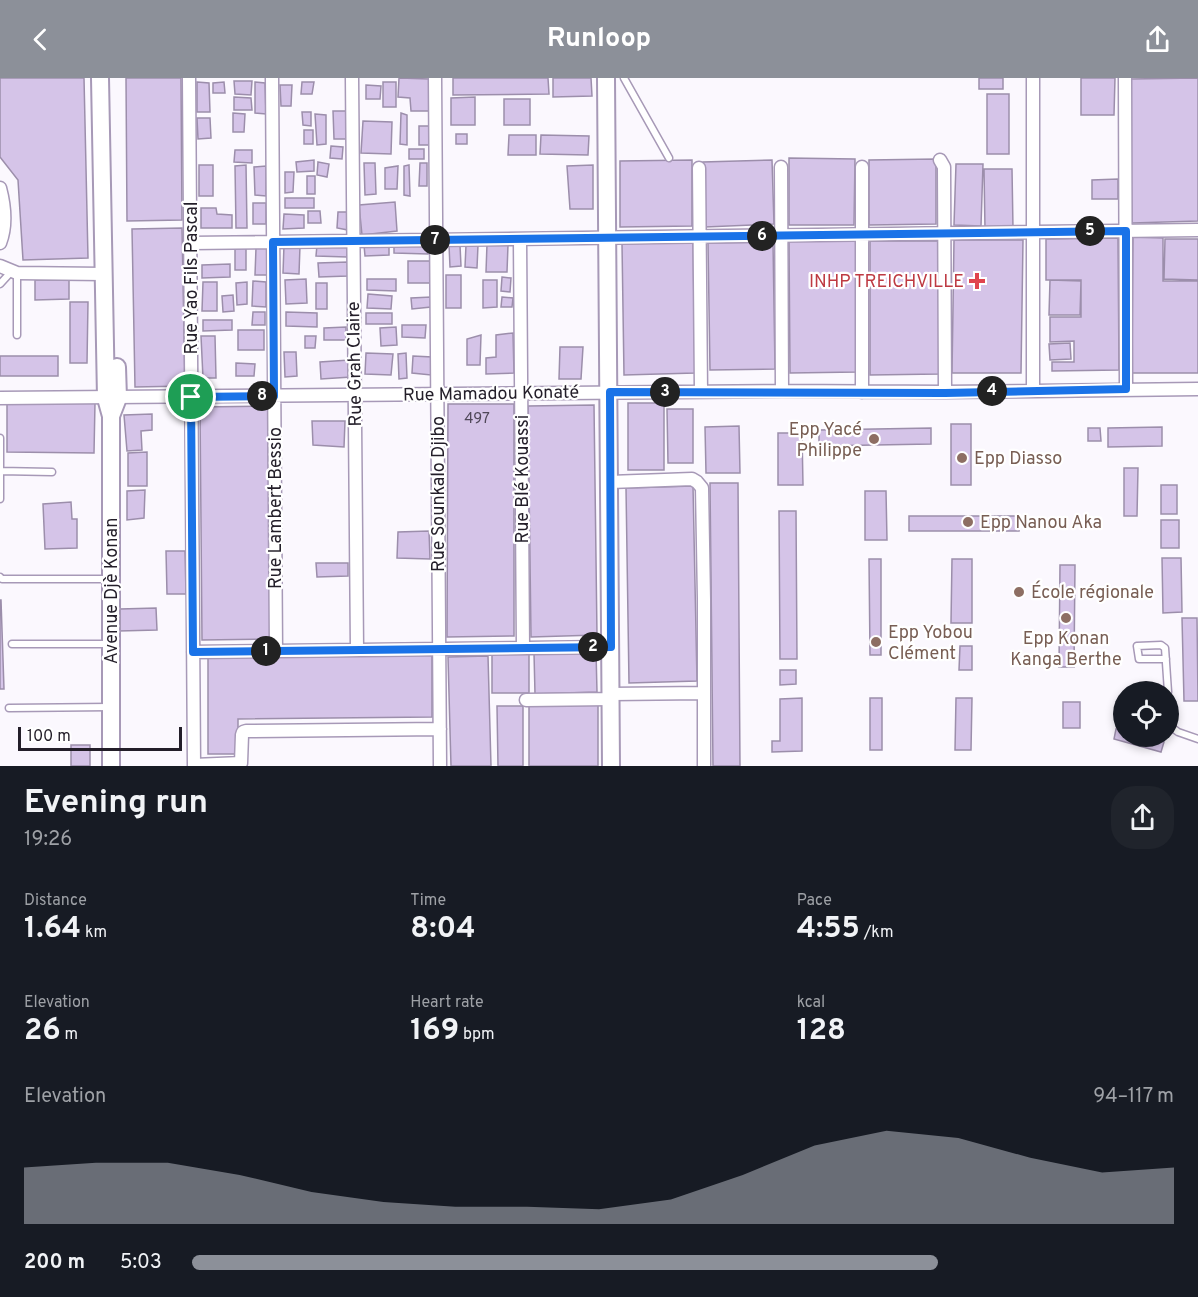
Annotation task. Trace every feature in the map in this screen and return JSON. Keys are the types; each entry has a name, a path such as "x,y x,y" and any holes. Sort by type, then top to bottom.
{"street":[{"name":"Avenue Djè Konan","path":"100,78 104,274 112,398"},
{"name":"Avenue Djè Konan","path":"111,78 111,766"},
{"name":"Rue Yao Fils Pascal","path":"189,78 194,766"},
{"name":"Rue Lambert Bessio","path":"272,78 276,651"},
{"name":"Rue Grah Claire","path":"352,78 357,650"},
{"name":"Rue Sounkalo Djibo","path":"435,78 440,766"},
{"path":"606,78 611,766"},
{"path":"1033,78 1034,391"},
{"path":"1125,78 1126,389"},
{"path":"940,160 944,167 945,393"},
{"path":"782,167 782,391"},
{"path":"862,167 862,392"},
{"path":"699,168 701,392"},
{"path":"0,188 5,217 0,243"},
{"path":"190,243 1198,230"},
{"name":"Rue Blé Kouassi","path":"520,239 523,648"},
{"path":"9,270 104,274"},
{"name":"Rue Mamadou Konaté","path":"0,398 782,391 945,393 1198,389"},
{"path":"610,482 692,479 702,488 704,766"},
{"path":"193,652 611,647"},
{"path":"526,700 703,693"},
{"path":"194,766 238,765 241,763 242,735 246,731 440,729"}],"lane":[{"path":"624,78 669,158"},
{"path":"0,285 9,270"},
{"path":"9,270 17,335"},
{"path":"0,438 0,499"},
{"path":"0,471 52,472"},
{"path":"0,577 2,579 111,579"},
{"path":"12,644 111,644"},
{"path":"1166,659 1139,659 1137,646 1163,646 1166,659 1167,681"},
{"path":"9,708 111,707"},
{"path":"1179,732 1198,739"}],"building":[{"path":"0,78 84,78 88,258 23,260 18,180 0,157"},
{"path":"126,78 181,78 182,220 127,221"},
{"path":"399,78 430,79 429,111 411,111 410,98 398,97"},
{"path":"453,78 548,78 549,94 453,95"},
{"path":"553,78 591,78 592,96 553,97"},
{"path":"979,78 1003,78 1003,89 979,89"},
{"path":"1081,78 1115,78 1114,115 1081,115"},
{"path":"1198,78 1198,221 1132,223 1129,79"},
{"path":"234,81 252,81 251,95 235,94"},
{"path":"197,82 209,83 210,112 197,112"},
{"path":"224,82 225,93 213,93 213,83"},
{"path":"255,82 265,83 266,114 255,113"},
{"path":"302,82 314,82 312,94 301,94"},
{"path":"383,82 396,82 396,107 383,107"},
{"path":"280,85 292,85 291,106 281,106"},
{"path":"366,85 381,86 380,99 366,99"},
{"path":"987,94 1009,94 1009,154 987,154"},
{"path":"234,97 251,98 252,110 234,110"},
{"path":"475,97 475,125 451,125 451,98"},
{"path":"504,99 530,99 530,125 504,125"},
{"path":"333,111 349,111 349,139 334,139"},
{"path":"302,112 311,112 311,126 303,125"},
{"path":"233,113 245,114 244,132 233,132"},
{"path":"401,113 407,115 407,145 400,144"},
{"path":"315,114 326,115 326,144 317,145"},
{"path":"197,118 210,118 211,138 198,139"},
{"path":"363,121 392,122 391,154 361,153"},
{"path":"419,126 430,126 429,145 419,145"},
{"path":"304,130 313,130 313,144 304,144"},
{"path":"456,134 467,134 467,144 456,144"},
{"path":"509,135 536,135 536,155 508,155"},
{"path":"541,135 589,136 588,155 540,154"},
{"path":"331,146 343,147 342,159 330,158"},
{"path":"409,149 424,149 424,159 409,159"},
{"path":"235,150 252,150 252,163 234,162"},
{"path":"789,158 855,159 854,225 789,225"},
{"path":"936,159 936,224 869,225 869,160"},
{"path":"314,160 314,171 297,172 296,162"},
{"path":"692,160 692,226 620,227 620,161"},
{"path":"772,160 774,224 705,227 703,162"},
{"path":"318,162 329,164 327,177 317,175"},
{"path":"364,163 375,163 376,194 365,195"},
{"path":"420,163 427,163 427,186 419,186"},
{"path":"956,164 983,164 981,226 954,225"},
{"path":"199,165 213,165 213,196 199,196"},
{"path":"246,165 247,228 236,228 235,166"},
{"path":"409,165 410,196 404,195 404,166"},
{"path":"593,165 593,209 570,209 567,166"},
{"path":"266,166 266,196 255,195 254,167"},
{"path":"398,166 397,189 385,189 385,168"},
{"path":"984,169 1012,169 1013,228 985,229"},
{"path":"285,172 294,172 293,192 285,193"},
{"path":"307,176 315,176 315,194 307,194"},
{"path":"1118,179 1118,199 1092,199 1092,180"},
{"path":"285,198 314,198 314,208 285,208"},
{"path":"395,202 397,231 362,235 359,205"},
{"path":"253,203 266,203 266,224 253,224"},
{"path":"201,208 216,208 217,214 232,215 232,228 201,228"},
{"path":"308,211 320,211 321,223 308,223"},
{"path":"338,212 350,212 348,230 337,228"},
{"path":"284,214 304,215 304,228 283,229"},
{"path":"182,228 185,386 135,387 132,229"},
{"path":"1133,237 1163,238 1163,281 1198,281 1198,373 1132,373"},
{"path":"1118,238 1119,370 1052,371 1052,362 1074,362 1074,341 1050,342 1050,317 1081,317 1081,280 1046,280 1046,239"},
{"path":"1165,239 1198,239 1198,280 1164,279"},
{"path":"856,240 857,372 790,373 789,241"},
{"path":"954,240 1023,240 1021,373 952,373"},
{"path":"870,241 939,241 939,374 870,375"},
{"path":"693,242 695,373 624,375 622,244"},
{"path":"773,242 775,369 710,370 708,243"},
{"path":"394,243 428,245 428,254 394,253"},
{"path":"389,244 389,255 365,256 364,245"},
{"path":"487,244 508,245 507,272 486,272"},
{"path":"284,245 300,246 299,274 283,273"},
{"path":"317,245 347,245 347,257 316,256"},
{"path":"449,245 460,245 461,266 450,267"},
{"path":"466,245 478,245 477,268 465,267"},
{"path":"235,247 246,247 246,270 235,270"},
{"path":"256,248 268,248 267,275 255,275"},
{"path":"408,261 430,261 430,283 408,283"},
{"path":"348,262 348,276 319,277 318,263"},
{"path":"230,264 230,277 202,278 202,265"},
{"path":"446,275 461,275 461,308 446,308"},
{"path":"502,277 511,278 510,292 501,291"},
{"path":"306,279 307,303 286,304 285,280"},
{"path":"367,279 396,279 396,291 367,290"},
{"path":"35,280 69,280 69,299 35,300"},
{"path":"483,280 497,280 497,307 483,308"},
{"path":"1050,280 1081,281 1080,315 1049,315"},
{"path":"253,281 266,282 266,307 252,306"},
{"path":"203,282 217,282 217,311 202,311"},
{"path":"247,282 247,304 237,305 236,283"},
{"path":"316,283 327,283 327,309 316,309"},
{"path":"368,294 392,296 391,309 367,308"},
{"path":"233,295 234,311 223,312 222,296"},
{"path":"431,297 431,307 412,309 411,298"},
{"path":"502,297 513,298 512,307 501,307"},
{"path":"70,302 88,302 87,363 70,363"},
{"path":"253,312 265,312 265,325 252,325"},
{"path":"286,312 317,313 317,327 286,326"},
{"path":"366,313 392,313 392,324 366,324"},
{"path":"203,320 232,320 232,330 203,331"},
{"path":"402,325 426,325 425,338 402,337"},
{"path":"346,327 346,340 324,340 324,328"},
{"path":"396,327 397,345 381,346 380,328"},
{"path":"238,330 264,330 264,350 238,350"},
{"path":"513,333 514,373 486,374 486,358 496,357 496,335"},
{"path":"481,335 480,365 467,365 467,339"},
{"path":"201,336 215,336 216,378 203,378"},
{"path":"305,336 316,336 315,348 305,348"},
{"path":"1070,343 1071,359 1050,360 1049,344"},
{"path":"560,347 583,347 581,379 559,379"},
{"path":"284,352 296,352 297,376 285,377"},
{"path":"366,353 393,354 391,375 365,374"},
{"path":"406,353 407,378 399,379 398,354"},
{"path":"0,356 58,356 58,376 0,376"},
{"path":"413,356 432,357 431,375 412,373"},
{"path":"349,360 351,377 321,379 320,362"},
{"path":"236,363 255,364 254,376 236,376"},
{"path":"7,403 95,403 94,453 7,452"},
{"path":"628,403 664,403 664,470 628,470"},
{"path":"448,404 514,404 514,636 447,637"},
{"path":"594,405 597,635 531,637 528,406"},
{"path":"268,406 270,639 202,640 200,407"},
{"path":"667,409 693,409 693,463 668,463"},
{"path":"152,414 152,430 141,431 142,450 127,451 124,415"},
{"path":"312,421 345,421 344,447 313,445"},
{"path":"951,424 971,424 971,485 951,485"},
{"path":"739,426 740,473 706,473 705,427"},
{"path":"1162,427 1162,446 1108,447 1108,428"},
{"path":"931,428 931,444 819,446 819,430"},
{"path":"1088,428 1100,428 1101,441 1088,441"},
{"path":"778,433 802,433 803,485 778,485"},
{"path":"147,452 147,486 128,486 128,453"},
{"path":"1124,468 1138,468 1137,516 1124,516"},
{"path":"710,483 738,483 740,766 713,766"},
{"path":"1161,485 1177,485 1177,514 1161,514"},
{"path":"693,486 697,681 629,683 626,488"},
{"path":"145,490 144,518 127,520 127,491"},
{"path":"865,491 886,491 887,540 865,540"},
{"path":"71,502 72,519 77,519 77,548 45,549 43,504"},
{"path":"779,511 796,511 797,659 780,659"},
{"path":"909,516 1019,516 1019,531 909,531"},
{"path":"1161,520 1179,520 1179,548 1161,548"},
{"path":"429,531 430,559 397,558 398,532"},
{"path":"166,551 185,551 186,594 167,594"},
{"path":"1162,558 1181,558 1182,612 1163,613"},
{"path":"869,559 881,559 881,655 870,655"},
{"path":"952,559 972,559 972,623 951,623"},
{"path":"316,563 348,563 348,576 317,577"},
{"path":"1060,565 1075,565 1074,667 1059,667"},
{"path":"1,600 4,689 0,689"},
{"path":"156,608 157,630 119,631 120,609"},
{"path":"1182,618 1197,618 1198,701 1184,701"},
{"path":"960,646 972,646 972,670 959,670"},
{"path":"596,651 597,692 535,694 534,653"},
{"path":"492,653 529,653 529,693 492,693"},
{"path":"432,655 432,717 238,719 238,754 208,754 208,657"},
{"path":"488,656 491,766 451,766 448,657"},
{"path":"780,670 796,670 796,684 780,685"},
{"path":"802,698 802,751 772,752 772,741 780,741 780,699"},
{"path":"870,698 882,698 882,750 870,750"},
{"path":"956,698 972,698 971,750 955,750"},
{"path":"598,701 598,766 529,766 529,702"},
{"path":"1063,702 1080,702 1080,728 1063,728"},
{"path":"497,706 523,706 523,766 498,766"},
{"path":"71,745 90,745 90,766 71,766"},
{"path":"1143,747 1162,747 1161,752"}],"place":[{"name":"INHP TREICHVILLE","path":"977,281"},
{"name":"Epp Yacé Philippe","path":"874,439"},
{"name":"Epp Diasso","path":"962,458"},
{"name":"Epp Nanou Aka","path":"968,522"},
{"name":"École régionale","path":"1019,592"},
{"name":"Epp Konan Kanga Berthe","path":"1066,618"},
{"name":"Epp Yobou Clément","path":"876,642"}],"route":[{"path":"1126,231 1126,389 945,393 610,392 611,647 193,652 191,397 274,396 273,242 1126,231"}]}
